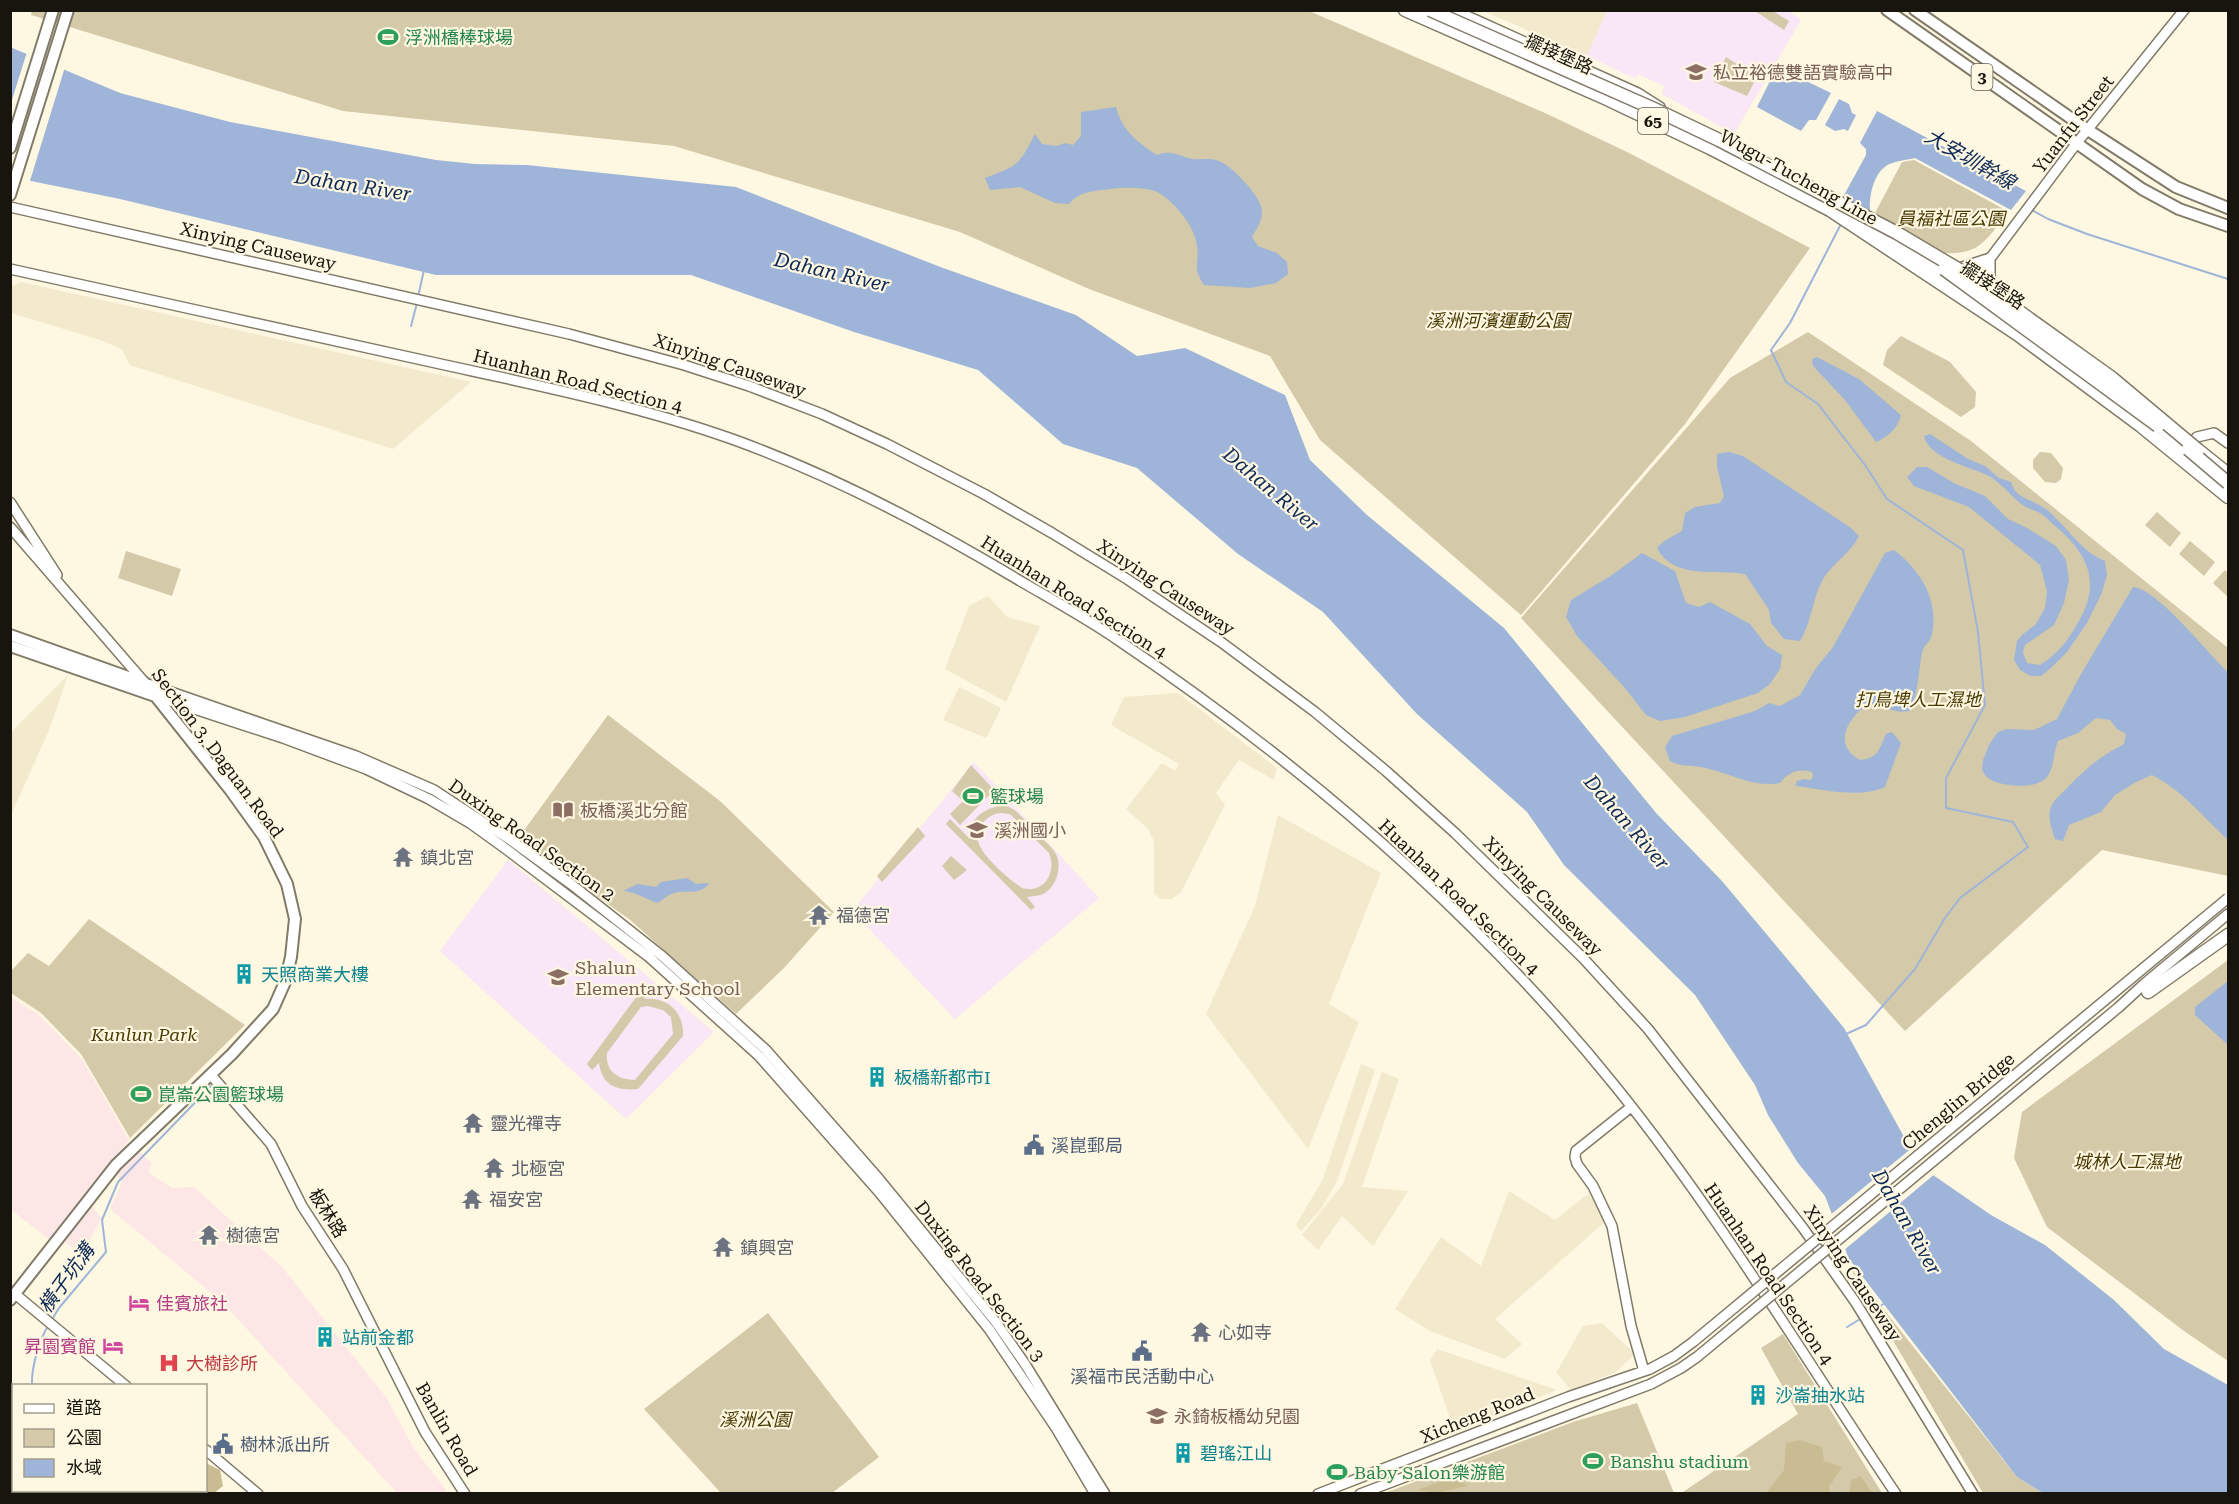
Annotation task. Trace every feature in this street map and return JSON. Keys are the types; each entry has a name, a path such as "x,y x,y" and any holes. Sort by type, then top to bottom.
{"highway":[{"name":"Wugu-Tucheng Line","path":"1405,10 1607,99 1710,148 1830,210 1892,249 1910,264 2027,341 2141,426 2229,497"},
{"name":"Wugu-Tucheng Line","path":"1430,10 1700,131 1898,233 1968,275 2112,378 2192,449 2229,476"},
{"path":"1898,233 1971,290 2165,431 2229,484"},
{"path":"1892,249 1921,262 1971,290"},
{"path":"2148,992 2229,935"}],"main road":[{"path":"10,148 53,10"},
{"path":"10,195 68,10"},
{"name":"3","path":"1887,10 2142,189 2179,209 2229,226"},
{"name":"3","path":"1916,10 2088,130 2176,187 2229,208"},
{"path":"10,635 145,683"},
{"path":"10,646 155,696"},
{"name":"Section 3, Daguan Road","path":"12,1295 116,1165 211,1075 273,1009 285,982 291,957 295,919 287,884 264,837 231,791 145,683"}],"street":[{"name":"擺接堡路","path":"1419,10 1717,144 1840,209 2005,312 2192,449 2229,484"},
{"name":"擺接堡路","path":"1454,10 1638,93 1717,144"},
{"name":"Yuanfu Street","path":"1971,290 1990,258 2076,144 2184,10"},
{"path":"1465,31 1471,18"},
{"name":"Xinying Causeway","path":"10,207 397,294 684,364 822,414 887,444 1004,505 1127,579 1221,642 1315,712 1386,771 1455,833 1583,958 1648,1029 1702,1095 1803,1228 1871,1326 1973,1494"},
{"path":"1940,270 1950,271 1969,267 1990,258 1990,285 2005,312"},
{"name":"Huanhan Road Section 4","path":"10,269 641,410 732,439 793,463 856,492 975,554 1114,637 1219,711 1297,770 1373,835 1497,953 1557,1018 1631,1107 1730,1242 1896,1494"},
{"path":"2192,449 2197,437 2214,433 2229,443"},
{"name":"Section 3, Daguan Road","path":"10,502 65,590"},
{"path":"10,526 15,524 18,514"},
{"name":"Section 3, Daguan Road","path":"10,526 145,683"},
{"name":"Duxing Road Section 2","path":"145,683 356,756 434,790 512,841 662,956 766,1050 812,1101"},
{"name":"Duxing Road Section 2","path":"155,696 256,728 366,769 429,799 470,824 649,957 759,1056 803,1108"},
{"name":"Chenglin Bridge","path":"1647,1370 1674,1356 1693,1342 2229,898"},
{"name":"Chenglin Bridge","path":"1651,1383 1681,1368 1707,1349 2229,914"},
{"name":"板林路","path":"211,1075 271,1144 302,1206 344,1269 425,1432 465,1494"},
{"name":"Duxing Road Section 3","path":"812,1101 879,1179 995,1322 1030,1372 1105,1494"},
{"path":"1631,1107 1576,1151 1575,1157 1577,1164 1593,1186 1612,1226 1631,1326 1647,1370"},
{"name":"Duxing Road Section 3","path":"803,1108 875,1187 989,1329 1056,1428 1095,1494"},
{"path":"12,1295 50,1323 124,1384"},
{"name":"Xicheng Road","path":"1318,1494 1568,1397 1647,1370"},
{"name":"Xicheng Road","path":"1360,1494 1651,1383"},
{"path":"207,1451 258,1494"}],"shaded area":[{"name":"私立裕德雙語實驗高中","path":"1787,10 1801,20 1734,134 1662,94 1664,86 1638,74 1636,79 1587,56 1607,11"},
{"path":"1483,11 1607,11 1587,56"},
{"path":"21,282 471,382 393,449 130,365 122,349 11,313 11,286"},
{"path":"988,596 1007,617 1040,626 1006,702 945,669 969,606"},
{"path":"68,675 49,730 11,815 11,732"},
{"path":"959,687 1001,708 986,738 943,720"},
{"path":"1178,693 1277,768 1274,780 1239,760 1216,793 1225,805 1181,892 1171,899 1161,899 1154,894 1154,841 1148,829 1126,809 1162,763 1175,771 1179,764 1111,725 1124,697"},
{"name":"溪洲國小","path":"974,762 1099,898 955,1019 852,911"},
{"path":"1278,815 1381,873 1329,1004 1359,1022 1308,1149 1206,1014 1255,906"},
{"name":"Shalun Elementary School","path":"508,860 714,1032 626,1119 440,951"},
{"path":"10,997 39,1015 82,1059 129,1140 86,1201 102,1218 81,1255 54,1233 50,1240 11,1210"},
{"path":"1361,1064 1375,1070 1337,1181 1321,1209 1301,1231 1296,1225 1323,1179"},
{"path":"1382,1072 1399,1079 1362,1187 1408,1191 1373,1246 1342,1216 1318,1250 1302,1235 1343,1184"},
{"path":"136,1149 152,1163 149,1173 172,1188 194,1187 282,1267 386,1397 413,1447 448,1493 397,1493 222,1302 110,1209 122,1182 115,1173"},
{"path":"1594,1189 1607,1220 1495,1319 1522,1344 1505,1359 1430,1331 1395,1309 1441,1237 1481,1266 1509,1191 1555,1220"},
{"path":"1602,1323 1635,1354 1616,1372 1571,1390 1556,1373 1583,1326"},
{"path":"1437,1349 1557,1390 1455,1433 1430,1360"},
{"path":"1800,1440 1822,1447 1824,1461 1842,1467 1829,1487 1830,1493 1766,1493 1784,1470 1786,1443"},
{"path":"207,1464 220,1470 223,1486 214,1493 192,1492 207,1492"},
{"path":"1861,1476 1872,1493 1849,1493 1851,1480"},
{"path":"1454,1477 1468,1486 1437,1493 1417,1490"}],"green space":[{"name":"溪洲河濱運動公園","path":"32,10 1309,11 1545,113 1629,153 1810,248 1685,424 1521,615 1320,440 1270,356 1089,289 960,232 674,146 343,111 31,15"},
{"path":"1755,11 1773,11 1789,21 1784,30"},
{"path":"1726,57 1757,77 1747,96 1714,82"},
{"name":"員福社區公園","path":"1914,160 2009,212 1983,243 1968,251 1945,253 1875,213 1902,162"},
{"name":"打鳥埤人工濕地","path":"1808,332 1971,441 2228,648 2228,876 2102,850 1905,1031 1521,618 1730,378"},
{"path":"1901,336 1950,362 1976,392 1975,407 1961,417 1883,365 1887,350"},
{"path":"2040,452 2051,453 2063,468 2061,479 2056,483 2045,482 2033,468 2033,460"},
{"path":"2157,512 2181,533 2170,547 2145,525"},
{"path":"2190,541 2215,562 2204,576 2179,554"},
{"path":"126,551 181,569 172,596 118,578"},
{"path":"2225,570 2228,573 2228,597 2213,583"},
{"path":"608,715 720,801 834,912 784,968 736,1014 629,919 517,840"},
{"name":"籃球場","path":"971,765 994,790 960,825 950,814 963,801 952,791"},
{"path":"1003,805 1017,812 1057,856 1059,867 1053,885 1045,893 1027,897 1035,907 1031,910 946,824 950,819 970,839 972,825 979,815","holes":["1000,813 1010,814 1049,853 1050,874 1047,880 1037,888 1022,888 1011,880 988,858 978,842 981,825 989,817"]},
{"path":"918,827 925,836 882,882 877,876"},
{"path":"951,856 967,870 954,880 942,866"},
{"name":"Kunlun Park","path":"89,919 245,1025 130,1138 81,1054 41,1013 11,993 11,971 28,953 49,966"},
{"name":"城林人工濕地","path":"2228,960 2228,1361 2184,1331 2047,1227 2014,1158 2022,1112"},
{"path":"645,985 650,989 644,999 653,999 667,1004 673,1008 681,1020 683,1036 638,1089 617,1088 603,1077 599,1063 592,1070 587,1064","holes":["648,1006 663,1010 671,1017 673,1034 635,1080 618,1076 608,1065 607,1053 641,1007"]},
{"path":"1849,1266 2017,1477 2043,1493 1983,1493"},
{"name":"溪洲公園","path":"768,1313 879,1457 832,1493 720,1492 644,1409"},
{"path":"1783,1334 1882,1493 1680,1494 1798,1414 1761,1348"},
{"path":"1637,1403 1674,1493 1382,1494 1573,1422"}],"water":[{"name":"Dahan River","path":"10,47 120,93 230,122 436,160 475,164 527,165 736,187 943,268 1076,315 1137,356 1185,348 1285,395 1310,460 1367,515 1504,628 1657,814 1722,881 1794,967 1844,1028 1920,1166 1991,1215 2045,1245 2114,1300 2164,1349 2228,1385 2228,1493 2043,1493 2017,1477 1849,1259 1825,1196 1798,1163 1768,1115 1755,1085 1695,995 1564,865 1527,812 1417,714 1323,612 1238,554 1137,468 1063,444 978,370 854,332 691,275 436,275 120,199 11,177"},
{"path":"1777,67 1831,93 1816,120 1809,120 1801,131 1757,107"},
{"path":"1839,99 1849,104 1852,113 1856,115 1848,131 1844,129 1835,131 1825,125"},
{"path":"1116,107 1131,135 1157,155 1171,153 1193,159 1216,160 1237,174 1261,205 1261,218 1252,237 1258,246 1277,253 1287,262 1288,274 1276,283 1250,288 1204,285 1197,269 1198,253 1195,238 1188,222 1164,196 1153,190 1115,188 1093,191 1078,196 1069,204 1055,203 1020,187 990,190 985,178 1016,163 1035,134 1042,144 1073,145 1081,136 1081,112"},
{"path":"1877,111 2026,191 2011,210 1915,158 1892,163 1882,170 1873,187 1870,211 1843,197 1866,155 1866,149 1860,143"},
{"path":"1817,357 1859,379 1901,415 1892,432 1876,442 1845,400 1813,366 1812,359"},
{"path":"1930,434 1968,459 1985,466 1999,478 2011,482 2020,496 2046,509 2081,545 2105,561 2107,575 2101,595 2087,623 2067,652 2041,676 2031,676 2020,670 2014,660 2017,641 2036,624 2045,608 2047,591 2040,565 1969,507 1914,486 1907,477 1917,467 1927,467 1954,483 1985,496 2008,519 2056,546 2066,560 2069,580 2064,603 2054,625 2025,645 2023,653 2027,663 2040,665 2060,649 2075,629 2088,600 2090,587 2086,564 2073,543 2040,513 2022,505 1989,476 1951,461 1933,450 1927,444 1924,436"},
{"path":"1729,452 1743,456 1851,528 1859,536 1823,579 1800,641 1784,639 1771,623 1769,610 1745,574 1684,569 1664,558 1657,548 1664,541 1682,531 1685,513 1695,507 1720,503 1724,496 1717,467 1717,454"},
{"path":"1894,550 1919,576 1930,597 1933,609 1931,637 1923,650 1916,690 1909,711 1903,712 1873,706 1866,708 1856,714 1845,735 1849,751 1860,760 1875,755 1886,734 1892,732 1901,743 1885,787 1875,791 1852,793 1795,786 1797,781 1811,780 1813,776 1812,772 1803,770 1790,774 1780,783 1760,783 1711,769 1681,765 1670,761 1665,747 1672,736 1755,711 1769,703 1780,706 1800,695 1816,668 1833,647 1885,553"},
{"path":"1642,553 1675,571 1686,603 1699,607 1710,602 1750,624 1767,646 1782,655 1780,669 1770,684 1758,693 1685,717 1660,721 1646,715 1624,687 1577,636 1566,617 1571,600"},
{"path":"2133,587 2143,590 2169,610 2228,672 2228,840 2183,796 2152,775 2115,795 2101,812 2069,825 2063,841 2055,839 2050,823 2051,807 2054,801 2088,768 2124,744 2126,734 2117,729 2110,720 2096,718 2078,733 2058,741 2050,773 2035,784 2018,786 2001,783 1988,778 1982,770 1989,745 1998,732 2007,729 2034,730 2057,719"},
{"path":"687,878 696,884 709,883 701,890 674,893 658,903 623,891 638,884 656,887 661,882"},
{"path":"2228,981 2228,1045 2195,1015 2195,1007"}],"pier":[{"path":"27,52 65,67 29,184 10,180 11,103"},
{"path":"1913,1147 1922,1164 1936,1173 1843,1251 1829,1216"}],"waterway":[{"name":"大安圳幹線","path":"2030,209 2048,219 2087,234 2228,279"},
{"path":"1842,222 1790,323 1771,350 1786,382 1818,404 1865,465 1887,499 1963,550 1978,632 1985,705 1946,778 1946,808 2013,822 2028,847 1960,898 1945,918 1915,969 1866,1025 1846,1034"},
{"path":"418,297 424,270"},
{"path":"411,326 417,303"},
{"name":"橫子坑溝","path":"51,1321 59,1308 106,1252 102,1220 118,1182 214,1083"},
{"path":"1867,1315 1885,1303"},
{"path":"1847,1327 1862,1318"},
{"name":"橫子坑溝","path":"32,1384 36,1355 48,1326"}],"place":[{"name":"浮洲橋棒球場","path":"388,37"},
{"name":"私立裕德雙語實驗高中","path":"1696,72"},
{"name":"籃球場","path":"973,796"},
{"name":"板橋溪北分館","path":"563,810"},
{"name":"溪洲國小","path":"977,830"},
{"name":"鎮北宮","path":"403,857"},
{"name":"福德宮","path":"819,915"},
{"name":"天照商業大樓","path":"244,974"},
{"name":"Shalun Elementary School","path":"558,977"},
{"name":"板橋新都市I","path":"877,1077"},
{"name":"崑崙公園籃球場","path":"141,1094"},
{"name":"靈光禪寺","path":"473,1123"},
{"name":"溪崑郵局","path":"1034,1145"},
{"name":"北極宮","path":"494,1168"},
{"name":"福安宮","path":"472,1199"},
{"name":"樹德宮","path":"209,1235"},
{"name":"鎮興宮","path":"723,1247"},
{"name":"佳賓旅社","path":"139,1303"},
{"name":"心如寺","path":"1201,1332"},
{"name":"站前金都","path":"325,1337"},
{"name":"昇園賓館","path":"113,1346"},
{"name":"溪福市民活動中心","path":"1142,1351"},
{"name":"大樹診所","path":"169,1363"},
{"name":"沙崙抽水站","path":"1758,1395"},
{"name":"永錡板橋幼兒園","path":"1157,1416"},
{"name":"樹林派出所","path":"223,1444"},
{"name":"碧瑤江山","path":"1183,1453"},
{"name":"Banshu stadium","path":"1593,1461"},
{"name":"Baby Salon樂游館","path":"1337,1472"}]}
